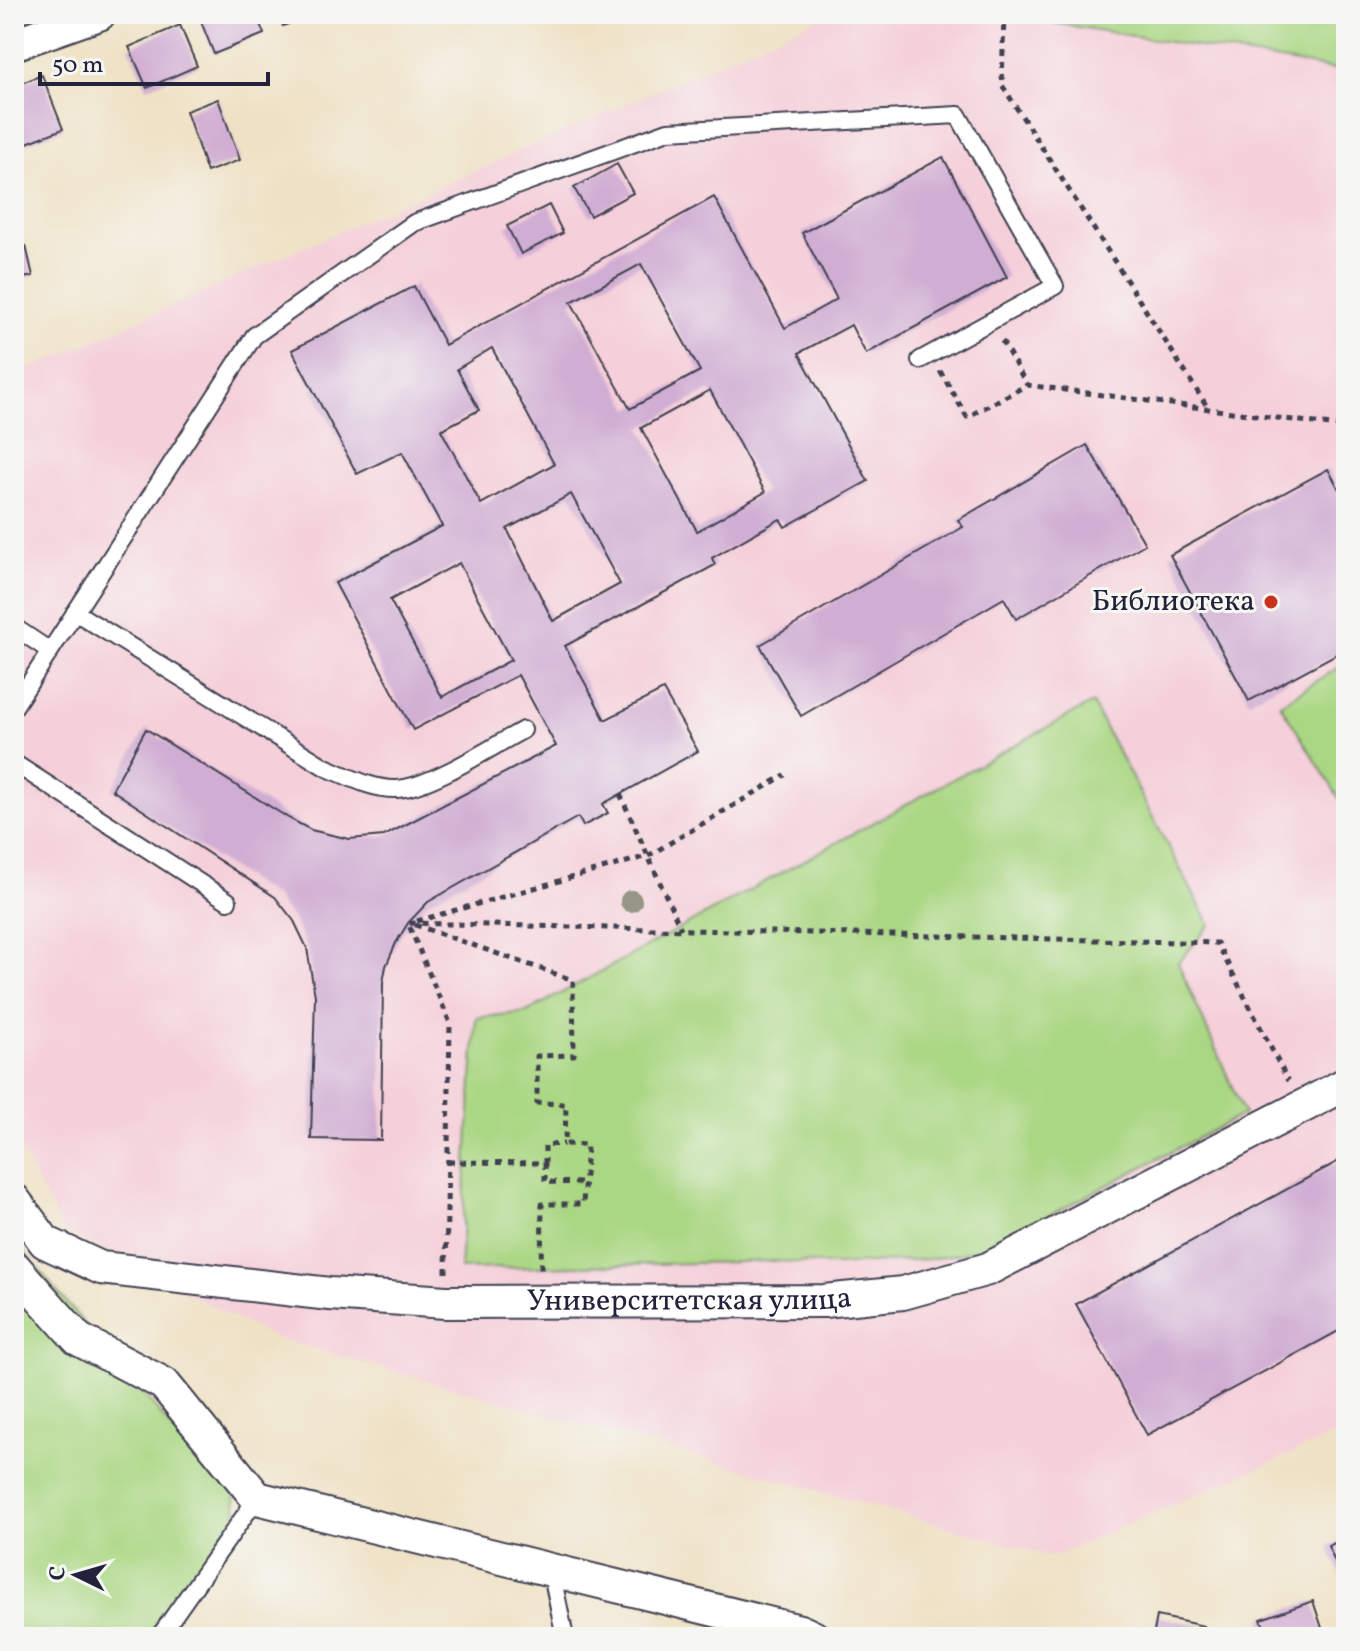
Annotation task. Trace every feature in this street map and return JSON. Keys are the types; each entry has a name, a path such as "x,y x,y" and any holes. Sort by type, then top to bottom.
{"street":[{"path":"14,44 99,14"},
{"name":"Университетская улица","path":"14,1200 45,1242 101,1268 330,1294 446,1302 824,1301 903,1293 988,1269 1346,1084"},
{"path":"14,1267 78,1339 164,1384 257,1498 800,1631 813,1637"}],"lane":[{"path":"14,707 254,336 414,223 668,131 958,115 1055,286 925,358"},
{"path":"75,612 325,767 361,782 398,789 428,780 523,730"},
{"path":"14,627 50,651"},
{"path":"14,763 228,901"},
{"path":"159,1637 257,1498"},
{"path":"551,1570 565,1637"}],"path":[{"path":"1004,14 1002,85 1209,409"},
{"path":"991,321 1027,385"},
{"path":"925,358 967,417 1027,385 1346,427"},
{"path":"408,923 648,856 785,775"},
{"path":"620,794 681,929"},
{"path":"408,923 1217,943 1302,1107"},
{"path":"408,923 573,980 574,1055 537,1056 537,1103 566,1104 565,1144"},
{"path":"408,923 450,1023 446,1271"},
{"path":"541,1301 542,1204 583,1204 587,1145 545,1145 545,1182 584,1183"},
{"path":"448,1162 545,1163"}],"shaded area":[{"path":"828,14 999,14 1346,72 1346,1430 1053,1557 275,1338 62,1230 14,1136 14,376"}],"green space":[{"path":"1000,14 1346,14 1346,71"},
{"path":"1346,663 1346,809 1280,704"},
{"path":"1092,703 1210,925 1178,963 1244,1114 1012,1235 974,1251 930,1259 837,1265 778,1261 460,1269 476,1018 527,1012"},
{"path":"14,1240 201,1463 234,1485 237,1515 146,1637 14,1637"}],"building":[{"path":"198,14 256,14 264,34 214,54"},
{"path":"278,14 314,14 283,26"},
{"path":"180,25 197,66 147,88 129,47"},
{"path":"42,75 63,129 14,148 14,86"},
{"path":"218,99 240,160 207,172 186,111"},
{"path":"943,157 1007,277 866,354 851,325 799,353 868,481 785,527 780,519 712,558 715,565 565,646 605,720 663,690 698,751 603,804 608,813 583,826 578,817 428,902 408,923 386,966 383,982 381,1140 311,1139 315,996 307,948 294,921 275,897 112,790 146,729 290,819 311,830 349,839 384,836 556,746 518,675 413,730 335,583 442,526 402,452 357,474 292,350 414,286 445,345 714,197 785,328 837,299 802,233","holes":["641,264 700,371 630,409 571,302","492,348 554,464 481,504 441,430 479,410 457,369","710,390 765,492 697,531 641,428","571,494 620,584 553,621 507,529","459,563 511,660 442,697 390,600"]},
{"path":"617,164 633,193 590,216 574,188"},
{"path":"549,205 563,233 521,254 507,226"},
{"path":"26,246 33,276 14,280 14,249"},
{"path":"1087,445 1145,544 1016,619 1004,598 801,716 760,645 963,527 958,520"},
{"name":"Библиотека","path":"1328,469 1346,502 1346,649 1249,701 1170,555"},
{"path":"1346,1157 1346,1327 1147,1435 1076,1304"},
{"path":"1346,1538 1346,1588 1328,1546"},
{"path":"1313,1601 1324,1634 1316,1637 1268,1637 1261,1619"},
{"path":"1157,1616 1204,1626 1202,1637 1153,1637"}],"place":[{"name":"Библиотека","path":"1271,602"}]}
